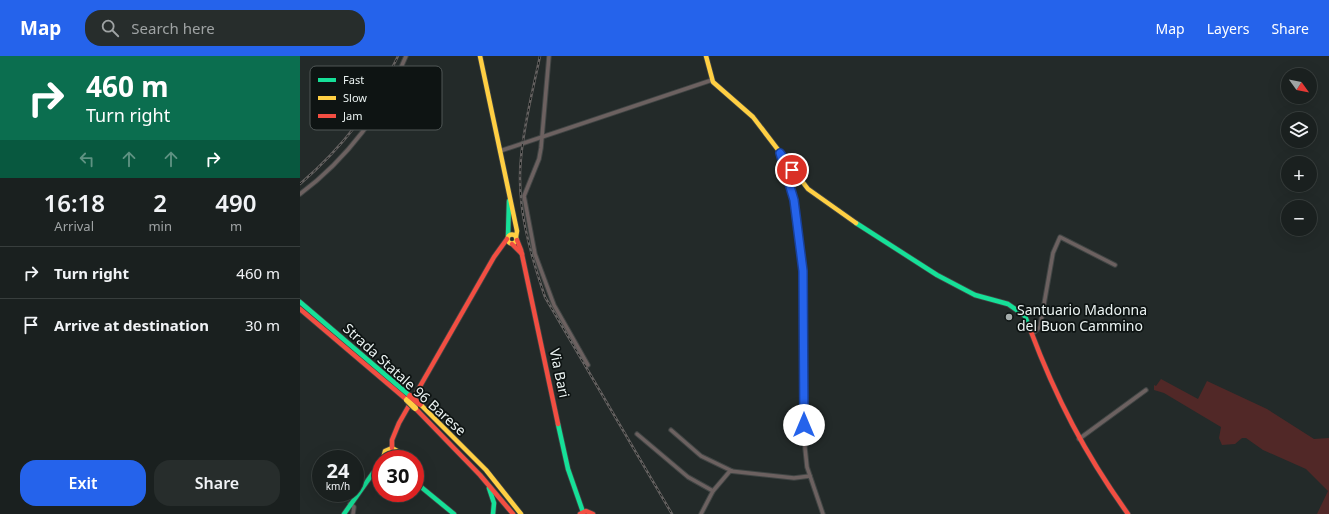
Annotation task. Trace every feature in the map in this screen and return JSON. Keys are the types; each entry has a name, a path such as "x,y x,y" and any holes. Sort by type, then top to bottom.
{"main road":[{"path":"392,448 392,440 399,423 498,251 512,240 517,231 480,56"},
{"path":"706,56 712,80 753,117 808,189 882,241 937,275 975,295 1008,304 1025,316 1048,376 1079,439 1101,478 1128,514"},
{"path":"510,198 512,240"},
{"name":"Via Bari","path":"512,240 522,254 568,469 581,513 588,511 593,514"},
{"name":"Strada Statale 96 Barese","path":"300,302 417,406 486,470 521,514"},
{"name":"Strada Statale 96 Barese","path":"300,309 408,398"},
{"name":"Strada Statale 96 Barese","path":"417,406 480,475 513,514"},
{"path":"387,450 392,448"},
{"path":"392,448 396,450"},
{"path":"344,514 372,473"},
{"path":"480,475 493,497 493,514"},
{"path":"424,490 440,500 454,514"}],"street":[{"path":"401,66 406,56"},
{"path":"549,56 539,159 524,196 538,268 554,305 588,365"},
{"path":"500,151 712,80"},
{"path":"300,194 342,155 363,130"},
{"path":"780,153 794,200 803,271 805,448 810,476 823,514"},
{"path":"1032,334 1040,326 1053,253 1060,238 1115,265"},
{"path":"1079,439 1146,390"},
{"path":"671,430 701,456 732,470 794,478 810,476"},
{"path":"638,434 688,477 713,491"},
{"path":"700,514 713,491 725,475 732,470"},
{"path":"350,504 354,507 353,514"}],"shaded area":[{"path":"1161,379 1198,399 1207,381 1267,409 1314,439 1329,438 1329,514 1317,514 1328,491 1306,469 1263,450 1246,438 1242,438 1235,444 1222,445 1219,438 1221,427 1164,393 1154,390 1154,385 1156,386"}],"railway":[{"path":"393,66 398,56"},
{"path":"540,56 524,132 521,158 520,176 522,211 529,246 545,297 672,514"},
{"path":"300,184 330,156 352,130"}],"traffic: fast":[{"path":"508,237 509,201"},
{"path":"856,223 937,275 975,295 1008,304 1025,316 1030,329"},
{"path":"300,302 410,396"},
{"path":"558,424 568,469 583,512"},
{"path":"344,514 372,474"},
{"path":"489,488 494,503 493,514"},
{"path":"424,489 454,514"}],"traffic: slow":[{"path":"480,56 517,231 516,237"},
{"path":"706,56 713,82 753,117 808,189 856,223"},
{"path":"512,234 517,239 512,244 507,239 512,234"},
{"path":"407,400 415,408"},
{"path":"420,404 486,470 521,514"},
{"path":"387,450 392,448 396,450"}],"traffic: jam":[{"path":"392,448 392,440 399,423 494,257 507,239"},
{"path":"517,240 521,250 558,424"},
{"path":"512,244 522,254"},
{"path":"300,309 407,400"},
{"path":"1030,329 1050,379 1073,425 1098,469 1128,514"},
{"path":"410,396 420,404"},
{"path":"415,408 480,475 513,514"},
{"path":"580,514 586,511 593,514"}],"place":[{"name":"Santuario Madonna del Buon Cammino","path":"1009,317"}],"route":[{"path":"792,170 780,153 794,200 803,271 804,425"}]}
